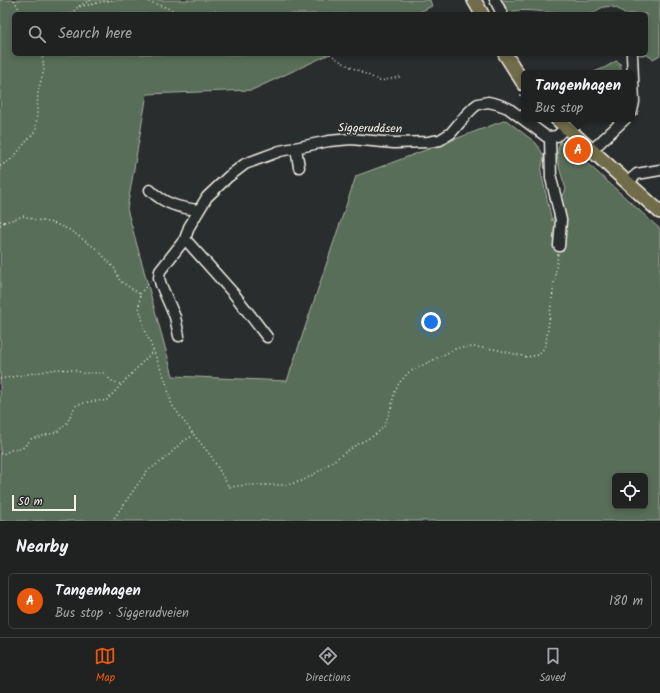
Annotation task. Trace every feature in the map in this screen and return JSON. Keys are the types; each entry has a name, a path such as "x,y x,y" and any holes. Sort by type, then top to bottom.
{"main road":[{"path":"474,0 481,12"},
{"path":"506,56 521,79"},
{"path":"562,123 660,212"}],"street":[{"path":"495,0 501,12"},
{"path":"632,56 633,70"},
{"name":"Siggerudåsen","path":"179,336 176,317 159,278 160,271 185,240 189,227 207,197 228,177 245,164 260,157 280,151 328,141 351,139 394,143 428,142 440,140 451,134 474,107 478,104 488,102 508,108 521,118"},
{"name":"Siggerudåsen","path":"527,122 550,138"},
{"path":"592,150 622,122"},
{"path":"559,246 561,220 552,184 550,138 557,136 562,123"},
{"path":"296,148 299,167"},
{"path":"628,182 637,174 660,170"},
{"path":"150,190 167,203 182,208 199,210"},
{"path":"185,240 234,294 268,337"}],"path":[{"path":"14,0 21,12"},
{"path":"73,12 78,7 91,0"},
{"path":"78,7 112,0"},
{"path":"145,0 178,12"},
{"path":"192,12 213,10 223,12"},
{"path":"0,166 12,159 36,130 38,91 44,70 42,56"},
{"path":"333,56 343,63 380,81 400,77"},
{"path":"0,225 4,222 24,216 32,219 53,222 70,230 98,250 115,269 120,281 140,294 140,307 144,330 166,382 172,405 211,456 229,487 247,485 287,485 302,481 312,476 356,444 375,435 384,427 399,383 409,372 457,348 474,347 494,349 527,357 538,355 544,348 546,342 559,246"},
{"path":"0,221 4,222"},
{"path":"0,453 3,454 11,450 20,449 24,447 31,439 57,432 66,423 75,406 97,400 106,401 153,351"},
{"path":"0,379 57,369 74,370 83,373 103,372 112,381 121,384"},
{"path":"112,521 147,471 166,459 182,442 194,435"}],"green space":[{"path":"0,0 430,0 432,6 420,12 12,12 12,56 326,56 252,90 147,94 127,209 173,376 287,381 356,176 506,120 536,143 544,156 541,172 552,221 566,189 558,160 558,148 560,142 566,144 574,156 577,154 660,229 660,521 0,521"},
{"path":"497,0 660,0 660,55 653,59 648,56 648,12 622,12 616,8 602,7 596,12 546,12 525,10 503,12"},
{"path":"616,61 620,63 621,70 599,70"}],"place":[{"name":"Tangenhagen","path":"578,150"}]}
